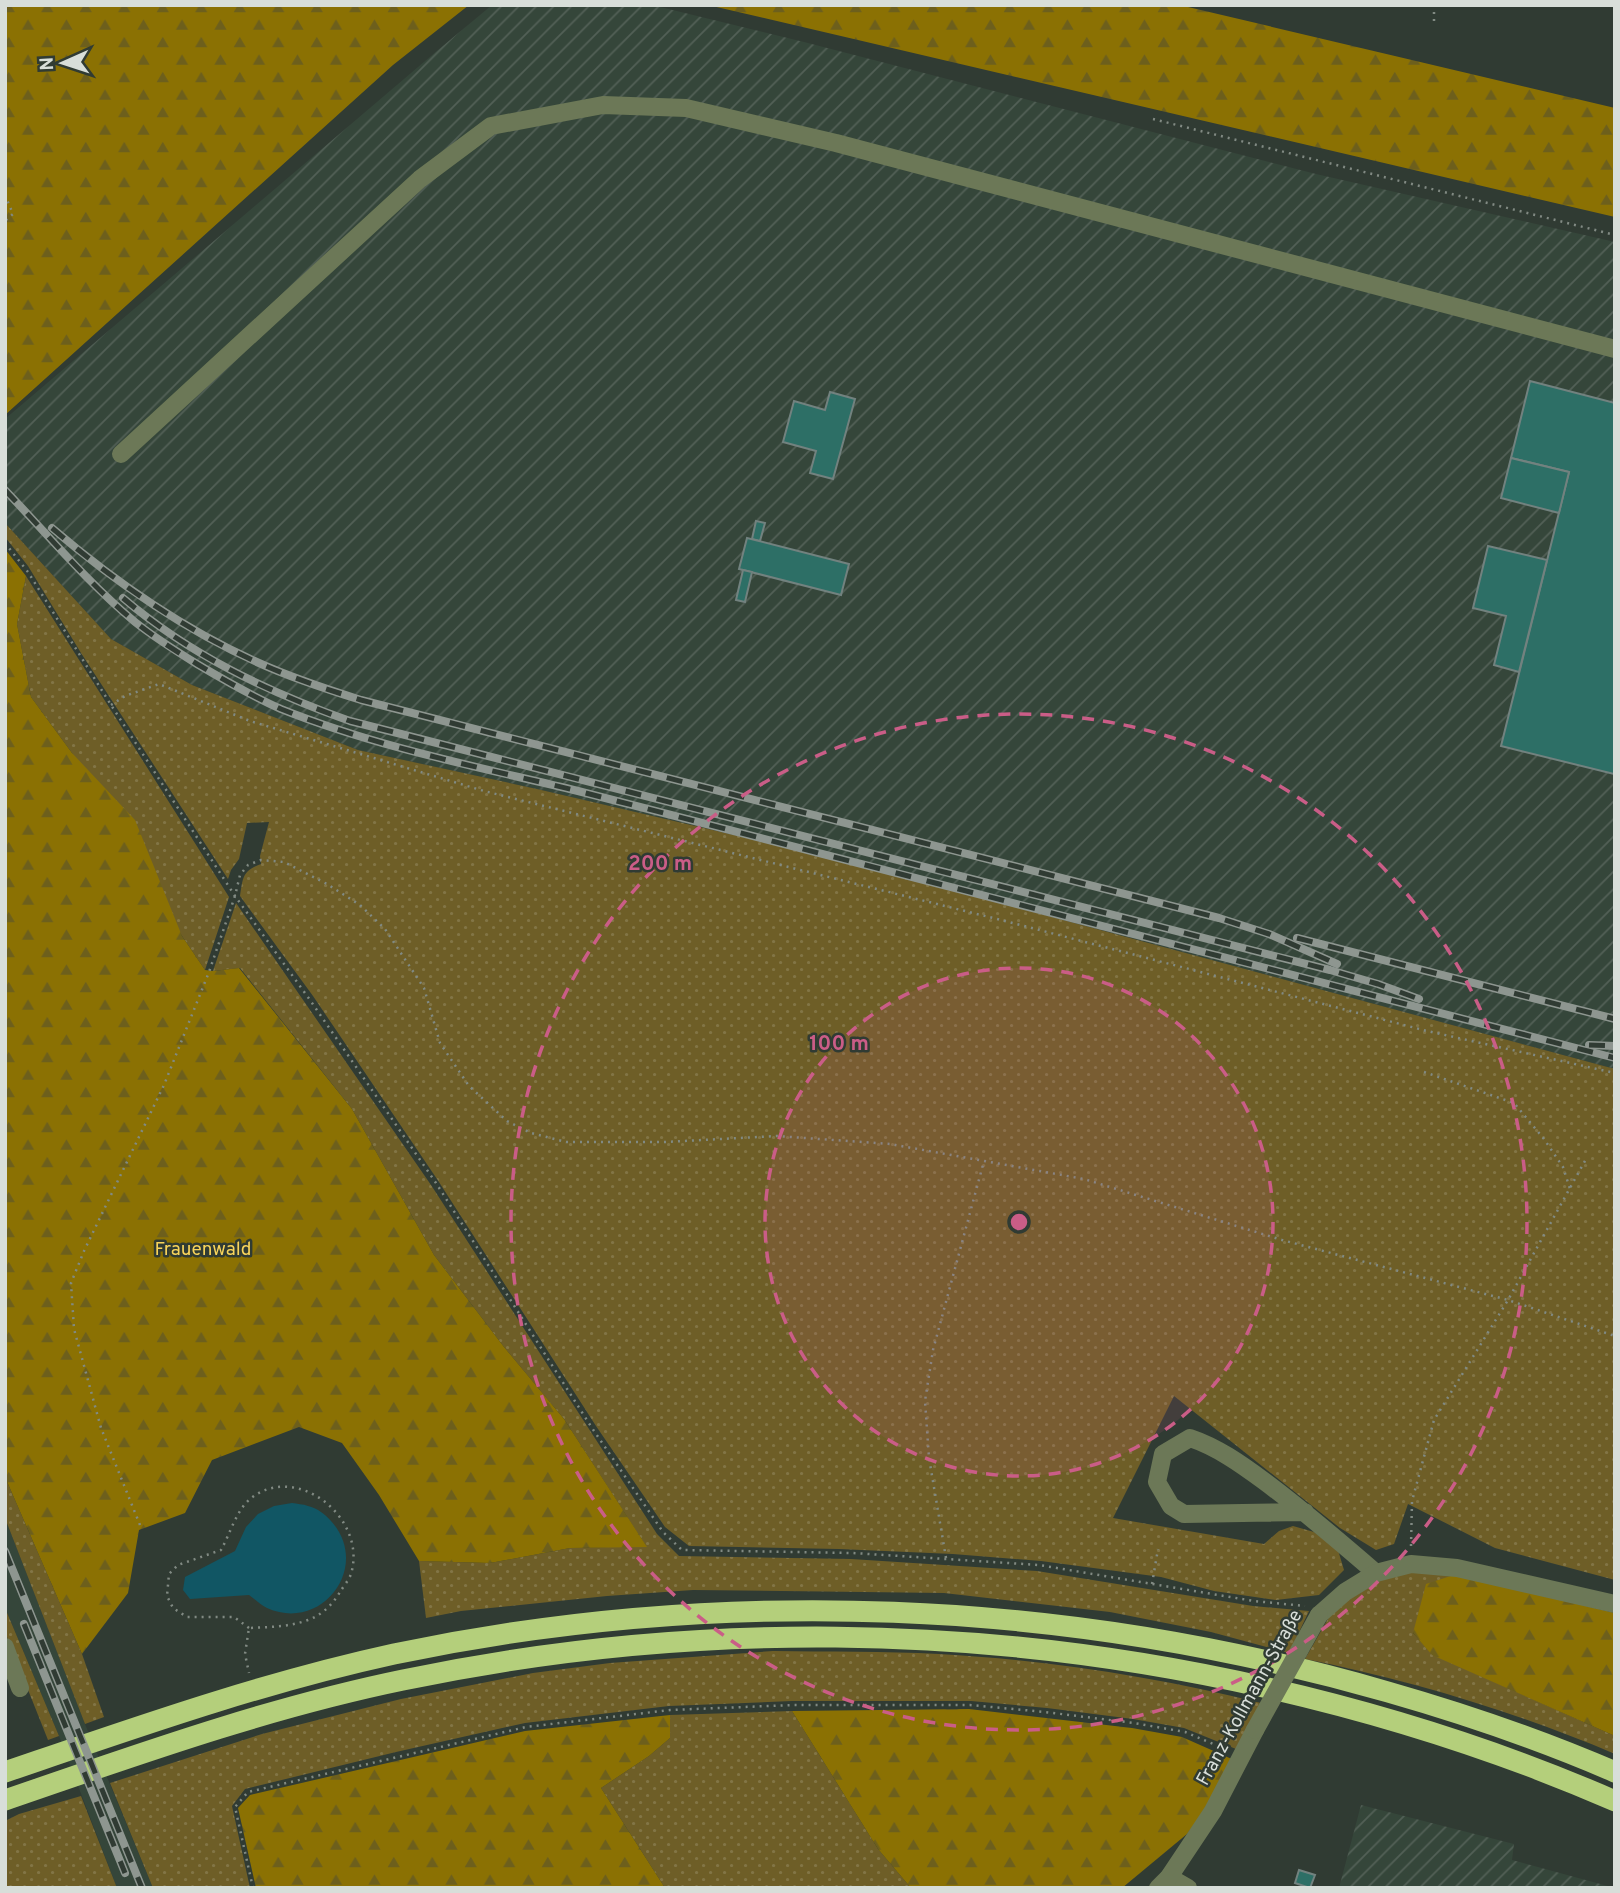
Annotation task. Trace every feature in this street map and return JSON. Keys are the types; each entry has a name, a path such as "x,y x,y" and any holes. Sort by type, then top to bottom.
{"highway":[{"path":"5,1772 253,1689 396,1654 605,1621 692,1614 849,1610 1021,1620 1207,1647 1331,1676 1450,1711 1520,1734 1615,1772"},
{"path":"7,1800 260,1716 338,1695 465,1668 577,1651 695,1640 848,1636 1019,1646 1202,1673 1325,1701 1430,1731 1511,1759 1615,1801"}],"street":[{"path":"121,454 420,179 491,127 603,106 685,108 836,144 1615,349"},
{"path":"1306,1512 1184,1514 1171,1506 1157,1482 1163,1454 1190,1438 1209,1444 1306,1512 1376,1573"},
{"name":"Franz-Kollmann-Straße","path":"1164,1882 1213,1811 1255,1730 1323,1611 1345,1592 1376,1573 1411,1564 1457,1568 1615,1604"},
{"path":"5,1647 20,1688"},
{"path":"1164,1882 1188,1888"}],"path":[{"path":"1434,5 1434,26"},
{"path":"1153,119 1615,235"},
{"path":"5,195 13,214 5,221"},
{"path":"5,543 28,572 235,896 436,1182 593,1428 663,1532 682,1550 853,1553 1039,1565 1323,1611"},
{"path":"111,705 125,696 159,684 250,721 484,791 1014,923 1427,1031 1615,1073"},
{"path":"140,1525 100,1428 74,1329 71,1283 164,1085 209,972 240,875 248,865 261,860 284,862 327,884 360,905 385,929 424,988 440,1043 469,1086 507,1121 531,1133 566,1142 664,1142 777,1136 890,1144 1084,1179 1282,1240 1507,1300 1615,1336"},
{"path":"1424,1072 1514,1103 1563,1167 1570,1189"},
{"path":"1411,1564 1412,1501 1434,1419 1507,1300 1586,1159"},
{"path":"946,1558 929,1458 925,1401 933,1350 984,1161"},
{"path":"273,1487 310,1492 333,1508 347,1526 353,1546 351,1574 332,1605 310,1620 279,1627 249,1628 234,1617 187,1617 173,1608 167,1596 169,1574 178,1565 221,1550 240,1511 251,1498 273,1487"},
{"path":"1152,1584 1158,1549"},
{"path":"249,1628 245,1654 253,1689"},
{"path":"253,1888 235,1807 248,1792 526,1727 683,1710 793,1705 970,1705 1070,1715 1185,1732 1241,1756"}],"shaded area":[{"path":"492,5 652,5 1316,174 1615,242 1615,1069 849,862 358,750 192,685 111,639 5,523 5,419"},
{"path":"5,523 111,639 192,685 358,750 849,862 1615,1069 1615,1580 1495,1548 1408,1504 1394,1544 1376,1550 1340,1528 1174,1396 1113,1518 1264,1544 1279,1531 1293,1526 1314,1532 1338,1550 1344,1570 1319,1595 1276,1600 1214,1591 1161,1577 1041,1561 953,1554 689,1546 665,1527 596,1426 437,1179 313,996 240,896 244,876 250,869 261,864 260,856 269,822 247,823 239,859 228,879 81,653 28,566 5,537"},
{"path":"26,576 229,897 205,970 72,753 31,697 17,624"},
{"path":"236,903 431,1185 657,1534 679,1556 851,1559 1037,1571 1253,1606 1309,1611 1289,1653 1211,1632 1110,1612 944,1593 693,1590 461,1611 426,1618 419,1561 490,1563 570,1548 646,1546 564,1419 504,1347 434,1255 352,1109 240,968 213,971"},
{"path":"5,1477 82,1654 104,1717 85,1724 5,1518"},
{"path":"5,1518 85,1724 153,1888 117,1888 59,1736 5,1608"},
{"path":"1409,1571 1457,1574 1413,1633 1432,1654 1615,1736 1615,1754 1540,1724 1462,1699 1305,1659 1329,1617 1348,1600 1379,1580"},
{"path":"5,1608 59,1736 48,1740 5,1632"},
{"path":"773,1651 918,1653 1061,1665 1182,1685 1261,1703 1236,1749 1184,1728 1047,1708 971,1701 792,1701 669,1706 525,1723 245,1789 232,1806 250,1888 153,1888 110,1783 262,1734 401,1699 533,1673 610,1663"},
{"path":"792,1711 878,1849 911,1888 665,1888 601,1788 649,1756 670,1738 670,1715"},
{"path":"81,1796 117,1888 5,1888 5,1821 19,1814"},
{"path":"1361,1805 1514,1844 1512,1860 1615,1888 1339,1888"}],"green space":[{"path":"5,5 469,5 393,65 5,415"},
{"path":"708,5 1188,5 1615,108 1615,217"},
{"name":"Frauenwald","path":"5,549 26,576 17,624 31,697 72,753 135,820 182,936 205,970 239,968 352,1109 434,1255 504,1347 564,1419 647,1547 570,1548 490,1563 419,1561 379,1495 342,1443 299,1427 212,1460 185,1513 139,1530 128,1593 82,1654 5,1477"},
{"path":"1457,1574 1615,1613 1615,1736 1432,1655 1413,1633 1426,1584"},
{"path":"969,1709 1132,1728 1182,1737 1234,1760 1208,1806 1187,1834 1122,1888 911,1888 878,1849 792,1711"},
{"path":"670,1715 670,1738 649,1756 601,1788 665,1888 256,1888 238,1808 250,1795 525,1731"}],"water":[{"path":"292,1503 306,1505 321,1512 331,1521 342,1539 346,1557 343,1575 335,1591 322,1603 306,1611 287,1613 267,1608 249,1595 190,1599 183,1590 185,1577 235,1551 246,1527 258,1514 274,1506"}],"building":[{"path":"1530,381 1615,403 1614,774 1501,746 1569,472 1511,458"},
{"path":"830,392 855,399 833,479 810,473 816,451 783,442 794,401 825,410"},
{"path":"1511,458 1569,472 1559,513 1501,498"},
{"path":"756,521 765,523 760,541 752,539"},
{"path":"747,538 849,564 841,595 739,569"},
{"path":"1488,546 1547,560 1519,672 1494,665 1506,616 1473,608"},
{"path":"743,570 752,572 745,602 736,600"},
{"path":"1299,1870 1315,1875 1310,1888 1295,1883"}],"railway":[{"path":"5,490 85,575 143,628 238,688 281,709 317,722 428,755 578,791 1615,1058"},
{"path":"52,528 100,567 177,620 259,663 322,687 361,700 1219,918 1269,934 1337,964"},
{"path":"123,598 175,637 231,670 289,698 350,721 1330,970 1419,999"},
{"path":"1297,938 1615,1019"},
{"path":"1589,1045 1615,1046"},
{"path":"5,1551 142,1888"},
{"path":"24,1624 125,1873"}]}
